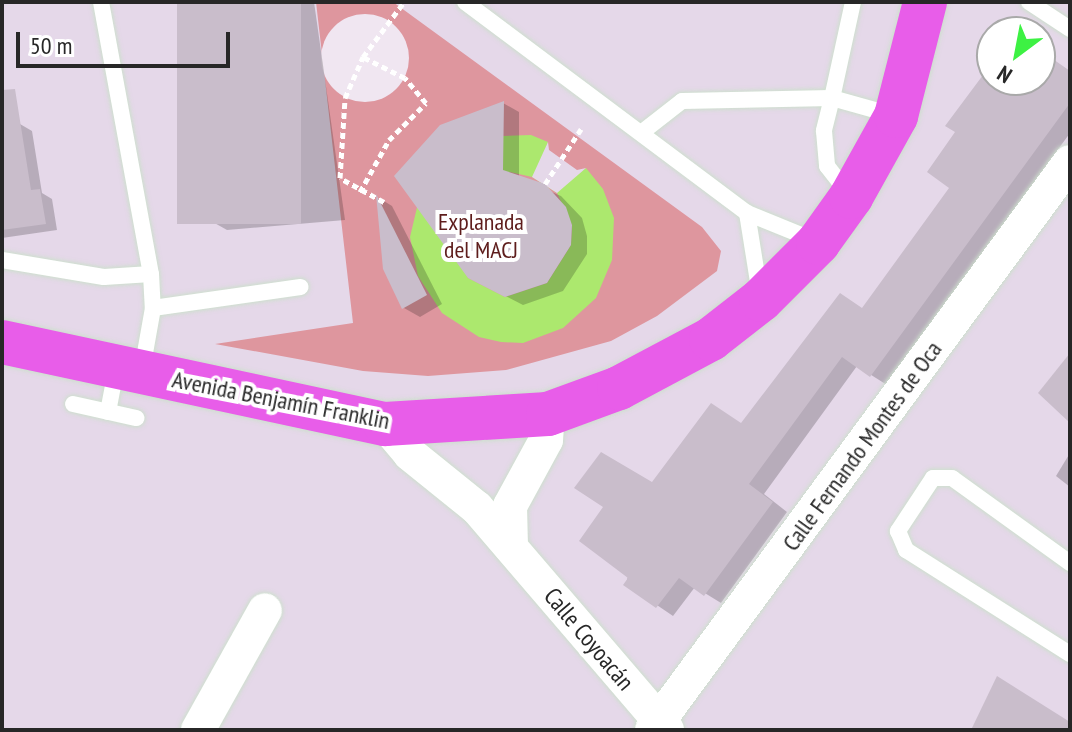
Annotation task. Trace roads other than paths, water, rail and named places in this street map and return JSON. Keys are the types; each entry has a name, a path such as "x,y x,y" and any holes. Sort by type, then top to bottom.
{"main road":[{"name":"Avenida Benjamín Franklin","path":"2,342 385,424 548,414 666,366 761,300 818,243 851,197 896,116 925,2"}],"street":[{"name":"Calle Fernando Montes de Oca","path":"660,727 1070,162"},
{"path":"511,547 510,506 546,440 548,414"},
{"name":"Calle Coyoacán","path":"385,424 410,454 477,508 660,727"},
{"path":"198,730 265,610"}],"lane":[{"path":"101,2 151,274 153,308 108,412"},
{"path":"465,2 747,213 818,243"},
{"path":"851,197 827,166 824,131 853,2"},
{"path":"1029,2 1070,29"},
{"path":"641,133 682,101 832,98 896,116"},
{"path":"747,213 761,300"},
{"path":"2,260 104,277 151,274"},
{"path":"153,308 301,287"},
{"path":"73,404 136,418"},
{"path":"1070,563 952,478 933,478 898,531 906,550 1070,654"}],"park label":[{"name":"Explanada del MACJ","path":"481,236"}]}
